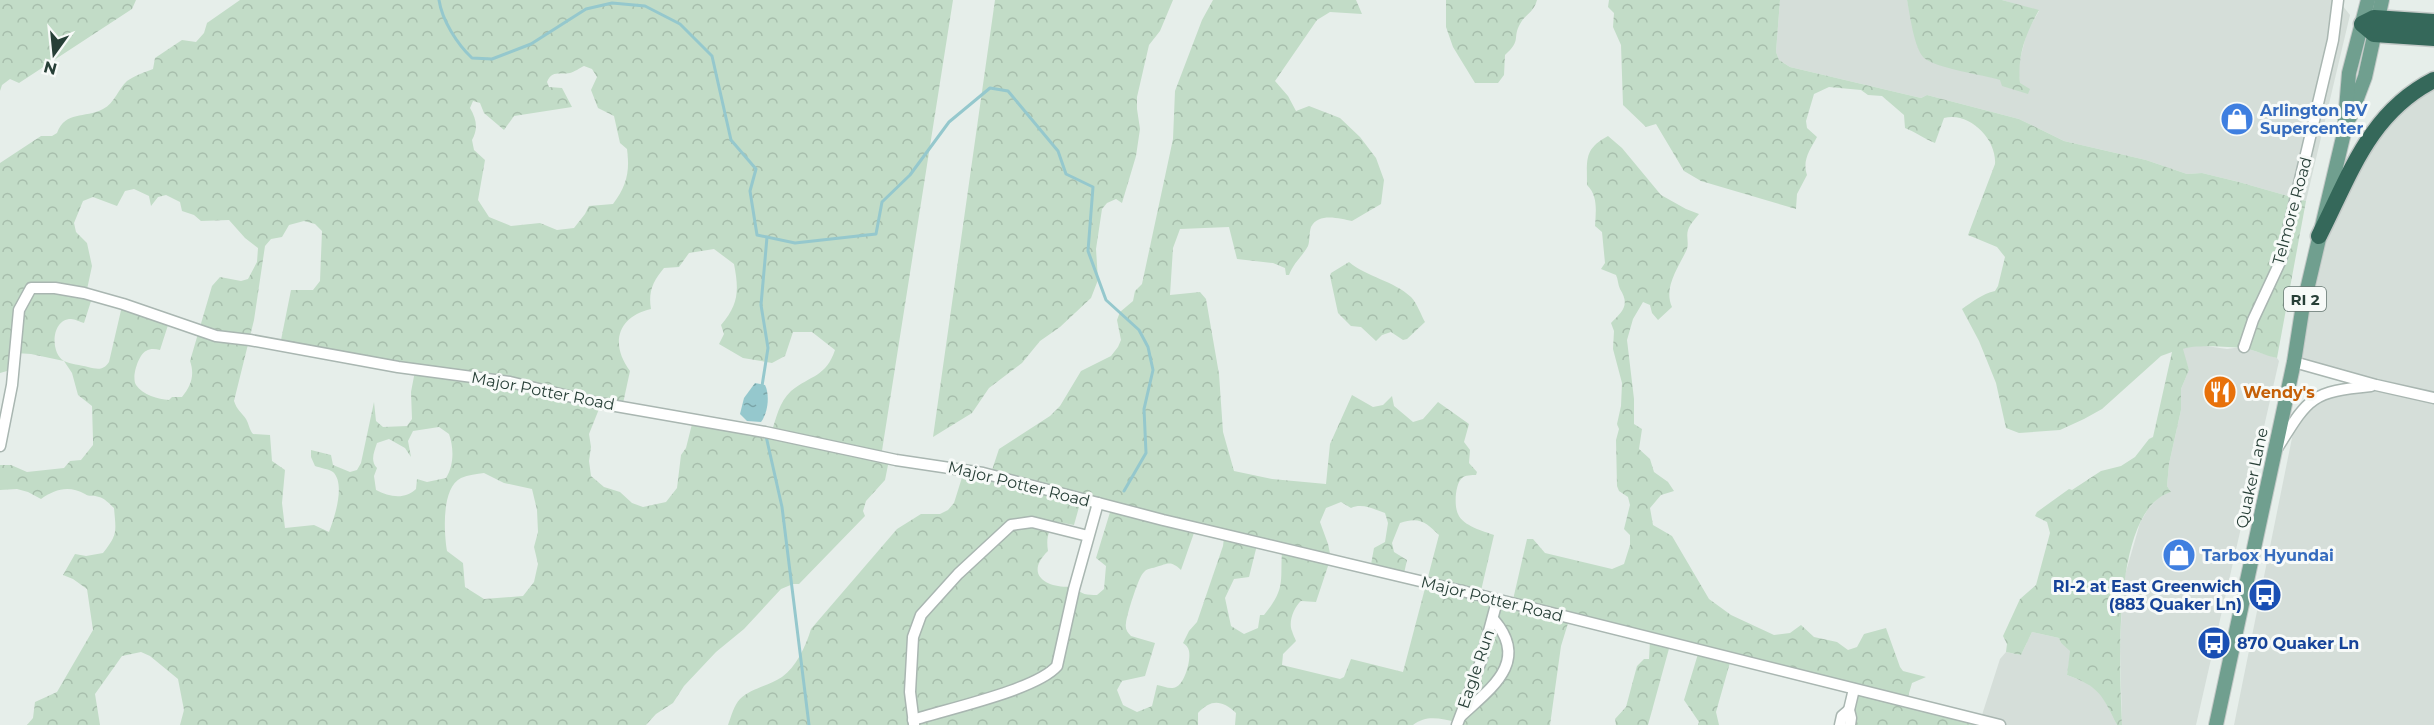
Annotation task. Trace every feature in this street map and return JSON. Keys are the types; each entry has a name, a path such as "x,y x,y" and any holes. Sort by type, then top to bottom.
{"highway":[{"path":"2371,25 2434,22"},
{"path":"2371,25 2434,38"},
{"path":"2319,236 2359,153 2373,132 2397,105 2434,80"}],"main road":[{"name":"Quaker Lane","path":"2368,0 2371,25"},
{"name":"Quaker Lane","path":"2216,725 2294,362 2302,311 2344,133 2349,73 2382,0"}],"street":[{"name":"Telmore Road","path":"2244,347 2253,320 2281,260 2286,242 2333,40 2338,0"},
{"name":"Major Potter Road","path":"0,446 12,385 19,310 31,288 55,288 84,293 133,307 216,336 398,367 510,382 593,402 707,421 896,460 983,473 1854,689 1980,718 2000,725"},
{"path":"2294,362 2376,385 2434,398"},
{"path":"2274,455 2301,411 2312,400 2335,390 2376,385"},
{"path":"1088,536 1032,522 1011,525 958,574 921,615 913,637 910,692 914,722 1006,693 1050,674 1057,666 1074,589 1098,503"},
{"name":"Eagle Run","path":"1458,722 1494,620 1497,601"},
{"name":"Eagle Run","path":"1458,722 1500,679 1507,663 1507,639 1494,620"},
{"path":"1850,725 1849,710 1854,689"},
{"path":"1840,725 1842,716 1849,710"}],"shaded area":[{"path":"1780,0 1907,0 1918,47 1986,76 2020,83 2018,67 2027,32 2039,11 2002,0 2338,0 2350,15 2306,201 2202,173 2187,174 2146,160 2064,141 2019,119 1927,95 1921,98 1790,67 1779,60 1776,52"},
{"path":"2434,82 2434,725 2234,725 2296,418 2318,395 2373,388 2294,363 2329,215 2381,123"},
{"path":"2199,345 2227,349 2242,347 2277,358 2279,361 2196,725 2122,725 2120,647 2123,582 2140,523 2148,509 2161,495 2171,492 2167,486 2169,464 2181,410 2181,389 2189,370 2182,350 2185,347"},
{"path":"2032,632 2059,638 2061,643 2071,650 2067,675 2085,682 2101,693 2117,725 1974,725 1975,718 1981,718 2000,659 2006,652 2021,655"}],"green space":[{"path":"0,0 136,0 132,9 19,83 10,79 2,85 0,91"},
{"path":"240,0 953,0 881,457 889,460 885,480 866,501 863,511 865,516 799,584 781,589 744,629 716,652 684,686 673,703 656,714 646,725 180,725 184,710 178,679 150,656 141,652 122,656 95,694 100,725 27,725 33,718 35,702 57,692 93,630 87,589 63,575 75,554 86,556 103,553 114,537 115,522 114,508 97,496 68,489 57,491 41,499 17,489 0,490 0,465 11,465 27,472 64,468 70,461 81,460 93,445 93,440 92,406 78,395 72,373 64,361 16,353 14,369 0,373 0,163 41,136 52,136 57,133 65,121 70,118 103,109 127,81 153,69 155,58 182,40 196,42 204,33 207,23","holes":["584,66 592,69 597,77 591,90 598,108 614,116 620,143 627,149 628,164 622,191 613,204 589,206 574,228 557,230 540,223 511,226 489,217 478,200 485,160 474,150 472,140 476,124 470,108 473,101 480,103 484,113 504,130 514,116 572,107 562,88 549,87 547,82 554,74 570,73","134,189 149,196 151,206 158,197 166,195 180,202 182,211 194,215 201,221 229,220 245,238 258,248 257,262 248,279 241,281 220,277 212,286 190,361 191,380 182,397 172,397 169,400 156,397 147,394 136,385 135,372 141,356 150,349 160,350 169,322 122,306 109,362 104,367 97,369 72,364 59,357 55,344 56,330 64,320 73,319 84,323 92,298 86,294 92,266 87,243 76,232 74,223 83,201 93,197 117,206 125,191","304,221 315,224 322,231 320,281 313,290 291,290 280,345 415,371 411,392 412,419 407,426 383,427 376,421 374,402 361,463 357,470 350,472 333,465 331,455 311,450 315,466 333,472 339,485 338,502 329,532 314,525 285,528 282,503 285,470 272,461 270,435 253,434 234,401 254,320 265,246 271,239 282,237 289,225","714,249 734,264 737,282 736,296 731,310 721,325 724,334 719,344 743,358 772,363 785,356 793,332 812,332 835,350 822,371 787,395 778,411 771,434 693,420 686,448 681,455 677,488 666,502 643,507 632,503 620,492 604,487 591,476 589,434 601,404 622,408 630,371 620,351 620,333 624,325 631,318 651,309 651,292 657,278 664,268 679,267 689,253","439,427 449,434 452,456 451,468 446,478 427,482 417,479 416,489 402,496 391,496 376,490 374,476 377,468 373,459 377,443 389,439 405,448 411,457 408,441 413,431","484,473 504,483 532,489 537,510 538,532 534,547 538,564 534,582 523,596 484,599 465,587 463,563 447,551 445,511 450,491 461,478"]},
{"path":"995,0 1173,0 1160,31 1149,45 1137,97 1140,129 1136,156 1122,203 1116,199 1107,203 1102,209 1096,249 1098,280 1091,298 1060,327 1040,341 1022,363 989,388 972,413 933,437"},
{"path":"1213,0 1356,0 1362,14 1330,12 1317,20 1275,81 1288,96 1296,111 1309,106 1340,118 1360,137 1376,158 1384,180 1381,204 1352,221 1324,218 1315,222 1311,227 1308,246 1289,275 1286,275 1285,268 1273,263 1237,259 1229,227 1180,229 1173,248 1170,295 1200,292 1206,299 1219,374 1223,432 1234,471 1272,479 1326,484 1330,444 1352,395 1373,407 1383,405 1392,396 1394,406 1413,422 1423,419 1438,402 1469,424 1464,442 1470,450 1469,463 1477,472 1476,475 1462,478 1458,485 1456,506 1458,514 1469,525 1494,535 1480,595 1512,604 1527,539 1533,539 1545,553 1612,569 1624,564 1630,545 1630,535 1624,529 1630,505 1628,497 1619,491 1617,486 1616,440 1619,429 1617,424 1622,383 1613,349 1614,331 1611,323 1625,304 1616,275 1601,269 1605,263 1602,232 1595,226 1595,199 1587,185 1588,156 1595,145 1608,136 1622,148 1661,195 1699,214 1688,230 1687,249 1671,285 1669,292 1672,307 1658,320 1652,313 1650,305 1643,302 1633,319 1627,340 1634,399 1634,424 1642,429 1639,449 1650,459 1654,472 1668,482 1674,491 1661,495 1650,508 1653,525 1672,536 1709,599 1731,615 1774,635 1790,633 1801,625 1814,637 1837,642 1848,650 1857,647 1864,634 1886,628 1903,671 1926,677 1912,683 1907,700 1975,719 1974,725 1838,725 1849,690 1731,659 1716,712 1719,725 1698,725 1699,722 1684,700 1698,654 1670,645 1648,725 1616,725 1615,719 1626,707 1637,666 1644,659 1649,659 1650,641 1569,620 1561,646 1550,725 1457,725 1457,722 1434,718 1424,719 1413,725 1235,725 1236,713 1226,706 1212,703 1198,713 1198,725 728,725 740,699 749,692 772,683 792,668 811,629 897,529 921,514 940,514 948,510 954,503 964,471 990,476 999,449 1050,416 1060,406 1081,371 1111,356 1118,347 1121,340 1117,320 1120,312 1133,301 1135,291 1142,284 1173,139 1175,91 1202,20","holes":["1081,500 1111,509 1096,558 1106,566 1104,589 1097,595 1082,593 1075,586 1057,586 1042,579 1039,574 1038,568 1048,551 1048,538 1052,528 1057,522 1074,525","1341,502 1351,508 1364,506 1385,513 1388,523 1385,542 1374,548 1370,570 1403,578 1407,560 1394,552 1392,543 1400,523 1413,520 1423,522 1439,535 1403,672 1351,659 1344,677 1340,679 1282,665 1283,654 1296,641 1291,627 1294,611 1301,601 1316,602 1329,563 1332,563 1320,522 1326,508","1195,530 1224,537 1197,622 1183,643 1188,648 1189,655 1185,676 1174,688 1157,685 1152,706 1137,712 1123,705 1117,690 1122,681 1145,676 1155,643 1131,636 1127,632 1126,623 1130,605 1138,582 1146,570 1169,564 1181,570","1257,545 1282,551 1280,584 1276,598 1264,615 1260,615 1258,628 1244,634 1231,626 1225,598 1234,579 1249,577"]},
{"path":"1446,0 1537,0 1520,24 1515,42 1505,55 1504,75 1498,83 1475,83 1453,47 1446,27"},
{"path":"1609,0 1780,0 1776,52 1779,60 1790,67 1921,98 1927,95 2019,119 2064,141 2146,160 2187,174 2202,173 2306,201 2277,358 2244,348 2204,346 2183,349 2189,370 2181,389 2181,410 2169,464 2167,486 2171,492 2151,505 2137,529 2128,560 2121,634 2122,725 2117,725 2099,693 2087,684 2067,675 2070,651 2059,638 2032,632 2021,655 2006,652 2007,644 2003,636 2020,599 2036,585 2050,533 2047,522 2035,516 2037,512 2069,489 2072,490 2101,471 2121,466 2135,457 2153,437 2172,352 2161,356 2102,409 2060,430 2019,433 2006,428 1996,383 1979,341 1962,309 1981,296 1995,291 2005,257 1997,247 1968,235 1995,164 1991,145 1980,129 1963,119 1944,118 1935,143 1905,128 1904,115 1882,96 1868,95 1861,90 1829,87 1814,94 1806,121 1807,128 1817,137 1806,160 1807,175 1797,194 1796,209 1701,181 1684,171 1656,124 1646,127 1623,105 1621,45 1613,27 1614,13 1608,7"},
{"path":"1907,0 2002,0 2039,10 2026,36 2021,54 2020,83 2030,89 2028,94 2002,86 2000,80 1949,68 1924,58 1915,39"},
{"path":"1349,262 1404,292 1413,300 1425,322 1403,340 1391,332 1382,335 1376,341 1361,327 1351,326 1338,313 1330,276 1331,273"}],"water":[{"path":"755,383 765,385 768,399 767,409 761,422 747,421 740,414 744,398"}],"waterway":[{"path":"439,0 443,16 451,31 472,58 492,59 531,44 586,9 612,3 645,6 680,24 712,56 731,140 756,169 750,191 757,235 795,243 876,234 882,202 910,175 949,122 990,88 1008,91 1058,151 1066,174 1093,187 1088,251 1106,300 1139,330 1148,347 1153,370 1144,409 1146,453 1124,491"},
{"path":"762,386 768,348 761,305 767,237"},
{"path":"766,436 782,507 809,725"}],"place":[{"name":"Arlington RV Supercenter","path":"2237,119"},
{"name":"Wendy's","path":"2220,392"},
{"name":"Tarbox Hyundai","path":"2179,555"},
{"name":"RI-2 at East Greenwich (883 Quaker Ln)","path":"2265,595"},
{"name":"870 Quaker Ln","path":"2214,643"}]}
